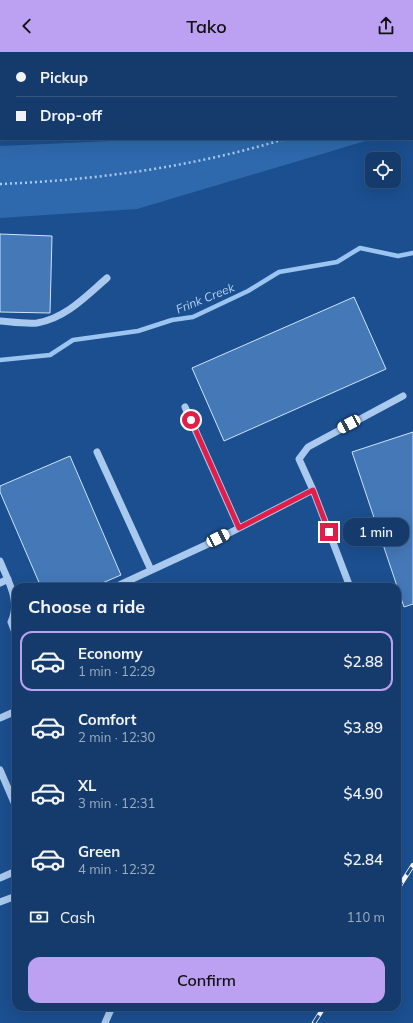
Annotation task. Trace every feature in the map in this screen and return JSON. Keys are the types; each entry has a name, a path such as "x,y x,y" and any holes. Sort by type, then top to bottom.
{"street":[{"path":"0,321 36,323 56,317 74,306 107,278"},
{"path":"348,583 313,490 299,459 308,447 403,396"},
{"path":"185,407 239,528"},
{"path":"97,452 151,570"},
{"path":"123,583 239,528 313,490"},
{"path":"0,561 12,589"},
{"path":"0,583 8,579"},
{"path":"0,718 12,713"},
{"path":"0,770 12,798"},
{"path":"0,878 12,873"},
{"path":"0,902 12,898"},
{"path":"105,1023 110,1011"}],"path":[{"path":"0,184 44,182 112,175 176,165 245,151 282,140"}],"shaded area":[{"path":"133,140 369,140 137,209 0,218 0,146"}],"building":[{"path":"0,234 52,236 50,313 0,312"},
{"path":"354,297 386,369 224,441 192,368"},
{"path":"413,432 413,604 404,607 401,598 401,583 396,583 352,452"},
{"path":"70,456 121,575 102,583 39,583 0,492 0,486"}],"waterway":[{"name":"Frink Creek","path":"0,360 50,355 73,340 138,331 172,320 193,317 248,291 279,272 337,262 360,248 398,256 413,253"}],"railway":[{"path":"401,884 413,865"},
{"path":"314,1023 322,1011"}],"route":[{"path":"191,420 239,528 313,490 329,532"}]}
